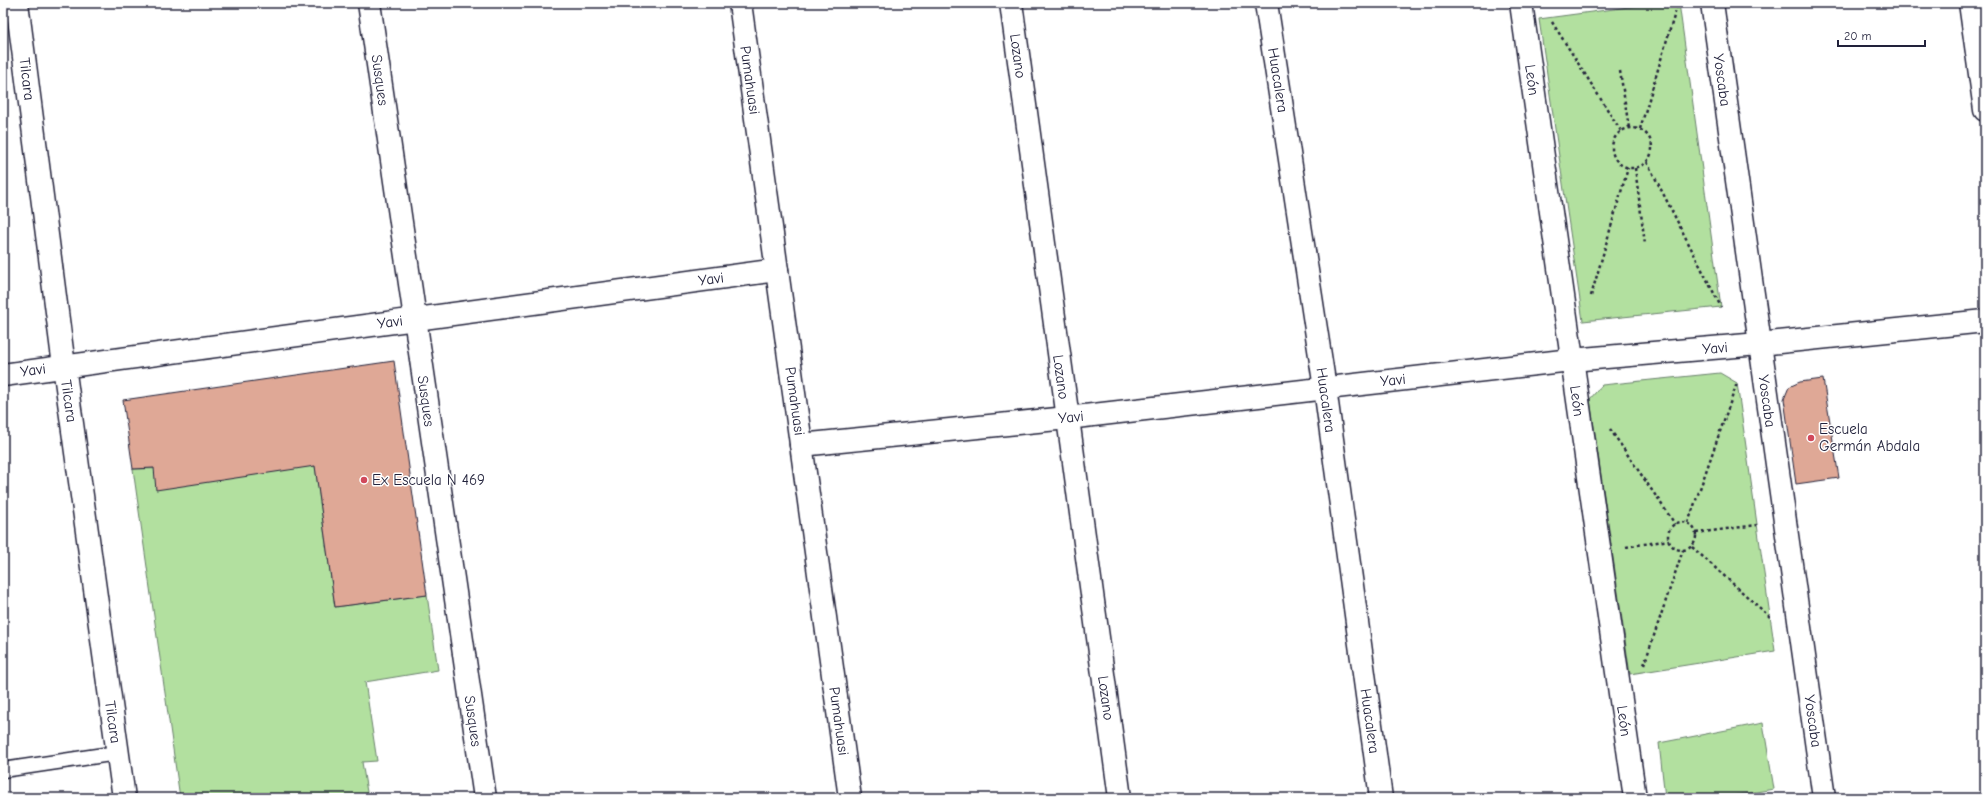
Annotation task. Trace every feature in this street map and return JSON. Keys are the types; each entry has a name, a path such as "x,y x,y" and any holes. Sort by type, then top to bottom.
{"street":[{"name":"Tilcara","path":"17,3 64,366 124,798"},
{"name":"Susques","path":"369,3 485,798"},
{"name":"Pumahuasi","path":"740,3 850,798"},
{"name":"Lozano","path":"1011,3 1066,418 1120,798"},
{"name":"Huacalera","path":"1266,3 1325,388 1381,798"},
{"name":"León","path":"1521,3 1635,798"},
{"name":"Yoscaba","path":"1712,3 1824,798"},
{"path":"1970,3 1985,110"},
{"name":"Yavi","path":"3,374 777,270"},
{"name":"Yavi","path":"801,445 1066,418 1571,360 1759,344 1985,321"}],"lane":[{"path":"3,770 117,753"}],"path":[{"path":"1640,129 1678,3"},
{"path":"1549,18 1621,131"},
{"path":"1620,71 1629,128"},
{"path":"1629,128 1640,129 1645,132 1652,143 1653,150 1647,162 1635,168 1628,168 1617,161 1613,155 1613,142 1621,131 1629,128"},
{"path":"1647,162 1721,307"},
{"path":"1590,298 1628,168"},
{"path":"1635,168 1645,244"},
{"path":"1688,523 1737,383"},
{"path":"1608,426 1675,524"},
{"path":"1688,523 1696,533 1696,538 1692,546 1683,550 1674,548 1669,540 1669,531 1675,524 1688,523"},
{"path":"1696,533 1757,524"},
{"path":"1619,548 1669,540"},
{"path":"1692,546 1770,617"},
{"path":"1642,672 1683,550"}],"green space":[{"path":"1659,3 1679,3 1721,307 1583,321 1539,19"},
{"path":"1720,373 1737,383 1775,651 1630,674 1590,399 1602,385"},
{"path":"315,466 335,607 427,595 438,670 365,682 377,761 362,762 368,798 180,798 133,469"},
{"path":"1763,723 1774,789 1720,798 1665,798 1659,743"}],"building":[{"name":"Ex Escuela N 469","path":"394,361 427,595 335,607 315,466 156,490 154,468 133,469 123,400"},
{"name":"Escuela Germán Abdala","path":"1823,379 1839,478 1796,484 1784,399 1789,387 1800,382"}],"place":[{"name":"Escuela Germán Abdala","path":"1811,438"},
{"name":"Ex Escuela N 469","path":"364,480"}]}
